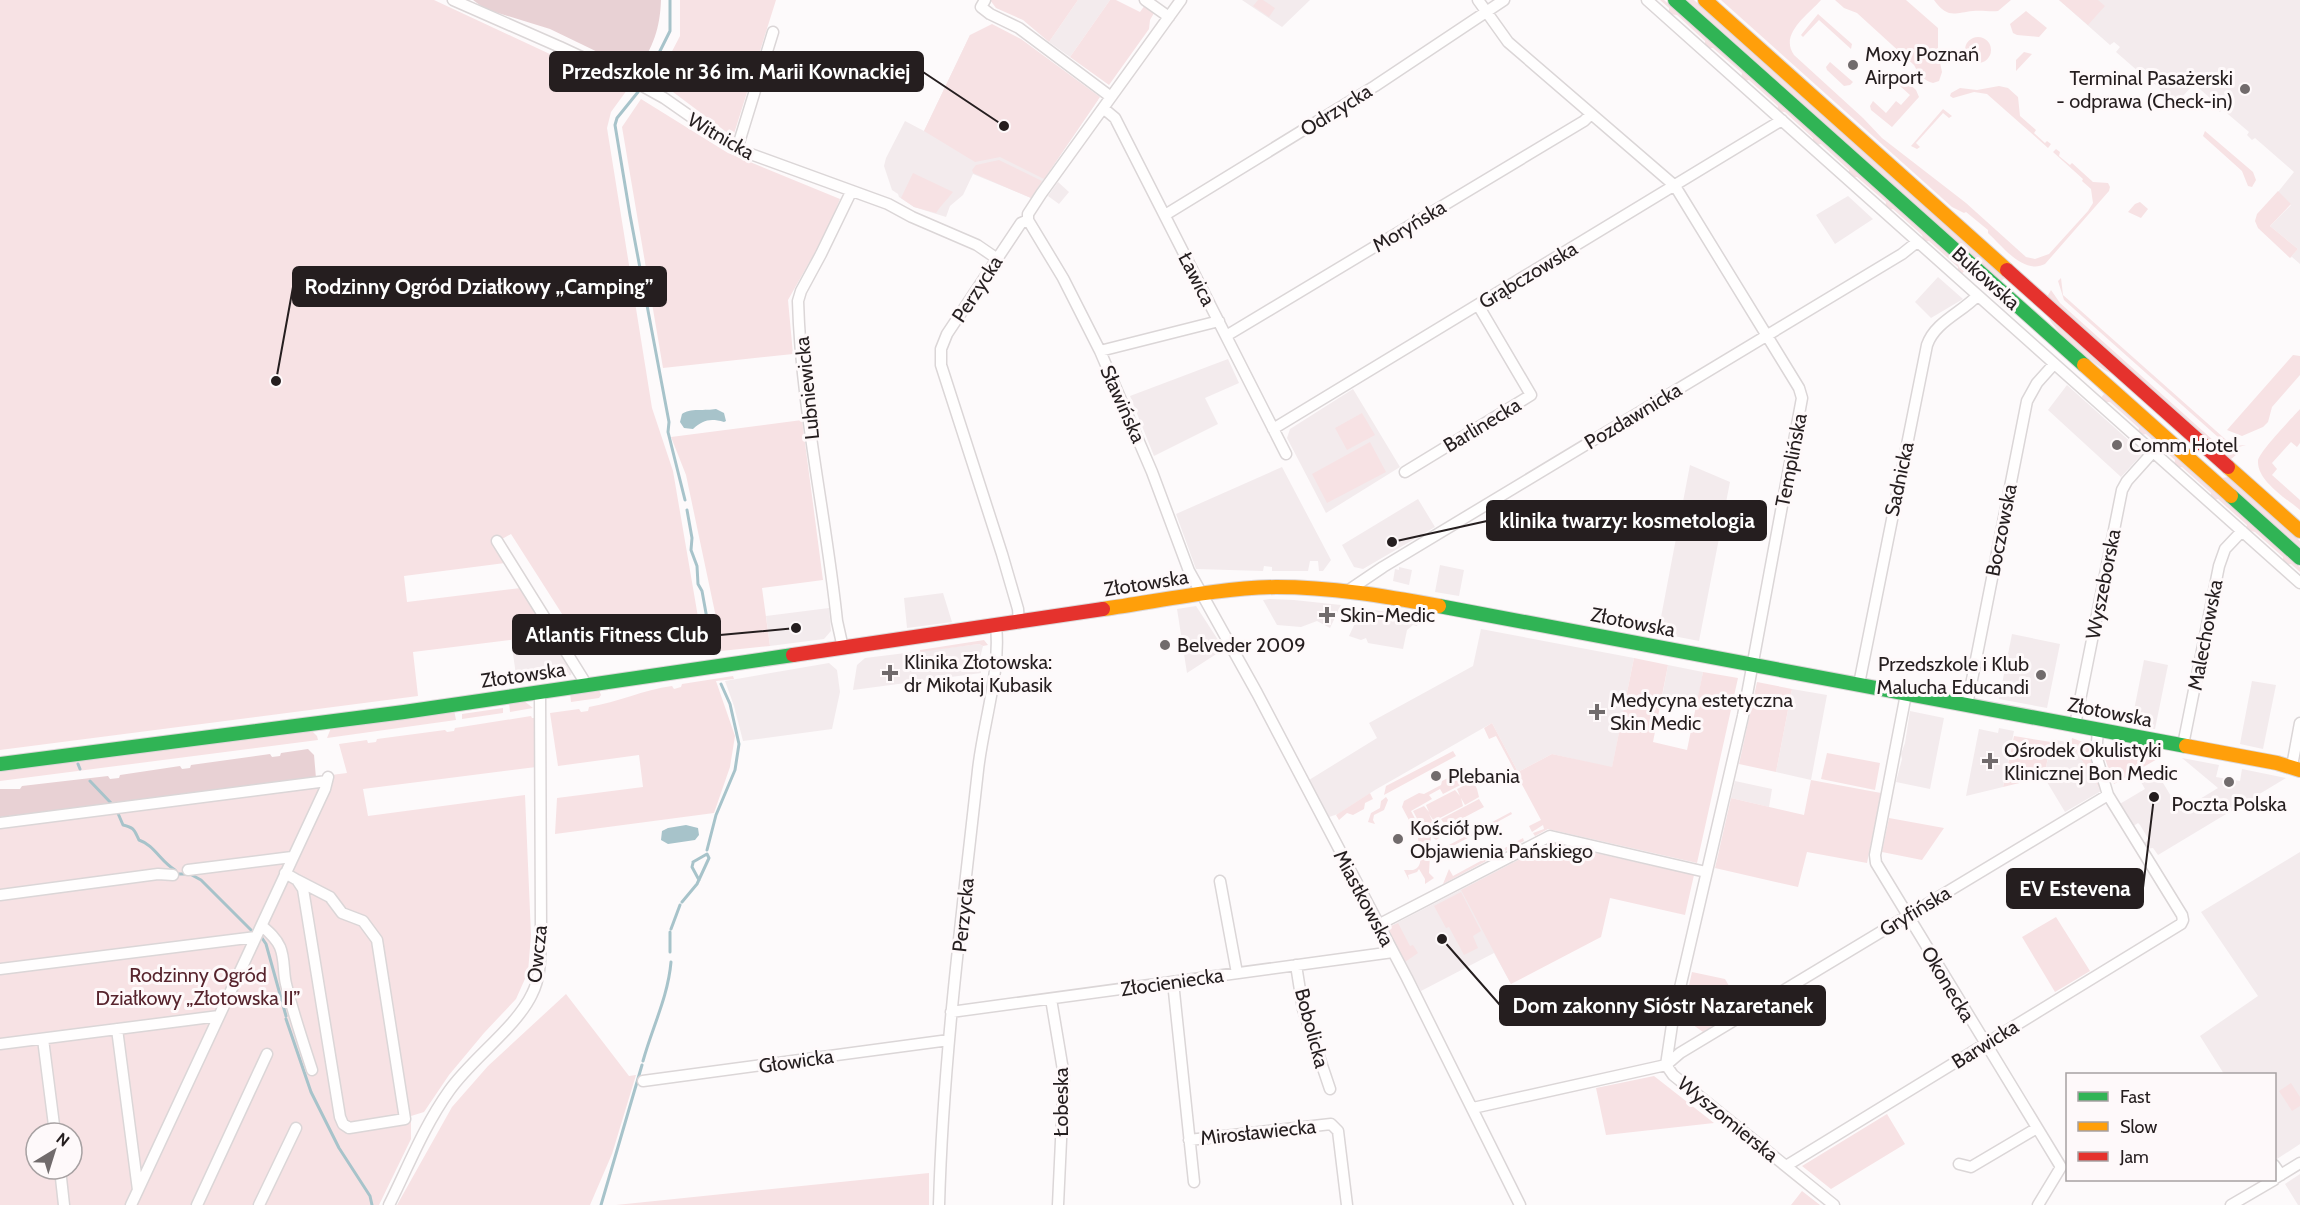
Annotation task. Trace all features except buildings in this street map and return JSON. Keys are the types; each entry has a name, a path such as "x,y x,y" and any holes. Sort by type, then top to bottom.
{"street":[{"name":"Witnicka","path":"453,0 511,24 637,83 664,98 682,113 737,149 888,204 912,218 977,245 996,258"},
{"path":"1145,0 1169,17"},
{"name":"Perzycka","path":"1019,623 1018,609 1002,554 940,356 947,334 996,258 1021,223 1028,220 1028,214 1180,0"},
{"name":"Templińska","path":"1478,0 1508,42 1675,186 1798,388 1802,402 1743,716 1673,1018 1666,1065"},
{"name":"Odrzycka","path":"1165,215 1375,86 1504,0"},
{"name":"Bukowska","path":"1647,0 2300,583"},
{"name":"Bukowska","path":"1675,0 2300,558"},
{"name":"Bukowska","path":"1705,0 2300,531"},
{"path":"983,3 990,14 1019,28 1111,97"},
{"path":"737,149 773,33"},
{"name":"Ławica","path":"1102,108 1115,118 1286,454"},
{"name":"Moryńska","path":"1226,336 1584,121 1591,114"},
{"name":"Grąbczowska","path":"1273,429 1782,120"},
{"name":"Lubniewicka","path":"843,648 837,621 804,377 798,301 851,192"},
{"name":"Sławińska","path":"1028,220 1052,259 1100,351 1152,472 1189,571 1202,595"},
{"name":"Pozdawnicka","path":"1349,590 1383,567 1902,254 1917,242"},
{"name":"Sadnicka","path":"1859,684 1927,345 1933,332 1939,326 1977,296"},
{"name":"Barlinecka","path":"1405,472 1531,395 1478,305"},
{"path":"1100,351 1219,321"},
{"name":"Boczowska","path":"1967,705 2027,401 2037,383 2054,364"},
{"name":"Wyszeborska","path":"2075,725 2122,490 2127,481 2153,452"},
{"name":"Malechowska","path":"2183,746 2219,566 2225,549 2242,531"},
{"path":"497,542 585,685"},
{"name":"Złotowska","path":"0,764 328,722 1277,586 1349,590 2297,767"},
{"name":"Miastkowska","path":"1202,595 1257,693 1393,952 1521,1205"},
{"name":"Perzycka","path":"939,1205 940,1156 951,1012 978,768 998,648 996,626"},
{"name":"Owcza","path":"389,1205 428,1126 447,1094 468,1067 524,1008 536,986 541,931 540,692"},
{"name":"Okonecka","path":"1906,694 1875,855 1881,873 2061,1167 2038,1205"},
{"path":"2297,767 2300,723"},
{"path":"2098,730 2096,755 2108,795"},
{"path":"0,823 327,779 325,789 262,926 131,1205"},
{"name":"Gryfińska","path":"1666,1065 1680,1053 2108,795"},
{"name":"Barwicka","path":"1786,1166 2179,925 2183,920 2108,795"},
{"path":"1378,925 1550,836 1706,872"},
{"path":"188,870 292,857"},
{"path":"285,873 330,897 342,913 363,921 377,940 408,1121 349,1128 343,1124 303,889 297,880"},
{"path":"0,895 158,874 173,875"},
{"path":"1220,881 1237,973"},
{"path":"262,926 275,937 281,948 284,959 283,975 312,1070"},
{"path":"0,969 256,937"},
{"name":"Złocieniecka","path":"951,1012 1393,952"},
{"name":"Bobolicka","path":"1296,965 1303,1009 1330,1089"},
{"name":"Mirosławiecka","path":"1173,982 1194,1182"},
{"name":"Łobeska","path":"1051,999 1064,1076 1058,1205"},
{"path":"0,1044 219,1016"},
{"path":"117,1029 138,1191"},
{"path":"43,1039 53,1121"},
{"name":"Głowicka","path":"644,1081 949,1040"},
{"path":"197,1205 267,1054"},
{"name":"Wyszomierska","path":"1473,1108 1666,1065 1672,1075 1834,1205"},
{"name":"Mirosławiecka","path":"1189,1140 1334,1125 1338,1131 1347,1205"},
{"path":"259,1205 296,1128"},
{"path":"1959,1164 1971,1167 2037,1128"},
{"path":"2276,1178 2300,1164"},
{"path":"61,1181 64,1205"},
{"path":"2234,1204 2271,1181"}],"shaded area":[{"path":"473,0 661,0 655,37 637,71 550,29 485,9"},
{"path":"1078,0 1110,0 1070,57 1049,42"},
{"path":"1242,0 1310,0 1282,27"},
{"path":"2059,0 2300,0 2300,264 2292,257 2290,258 2298,249 2270,226 2291,205 2278,192 2294,172 2255,138 2252,140 2247,135 2249,132 2222,109 2220,112 2215,107 2217,104 2194,84 2180,103 2176,103 2147,77 2150,73 2143,68 2139,72 2116,52 2120,47 2114,42 2110,45"},
{"path":"970,35 1098,100 1031,198 973,174 963,195 950,206 946,217 914,207 899,197 892,190 884,166 905,121 924,131"},
{"path":"1058,182 1069,192 1059,204 1048,196"},
{"path":"1848,196 1873,219 1835,244 1816,215"},
{"path":"1938,277 1963,299 1931,318 1915,302"},
{"path":"1228,359 1239,383 1205,398 1218,424 1154,456 1130,396"},
{"path":"2067,385 2143,453 2121,477 2048,410"},
{"path":"1353,389 1400,467 1326,513 1287,438 1290,429"},
{"path":"1690,465 1730,482 1699,641 1658,633"},
{"path":"1282,467 1331,560 1323,571 1319,571 1318,561 1310,561 1308,571 1272,571 1272,567 1264,566 1263,571 1196,569 1176,514"},
{"path":"1418,499 1435,527 1363,569 1354,567 1342,545"},
{"path":"1440,565 1464,570 1459,596 1435,592"},
{"path":"1399,567 1412,570 1409,585 1393,581 1395,569 1399,570"},
{"path":"943,593 952,622 907,628 904,598"},
{"path":"1263,600 1341,605 1330,628 1317,621 1301,627 1277,625"},
{"path":"1196,606 1224,649 1187,673 1177,609"},
{"path":"829,608 831,631 824,639 770,646 766,616"},
{"path":"1362,608 1419,617 1417,626 1413,625 1407,630 1403,649 1368,643 1366,638 1361,640 1349,636"},
{"path":"1481,629 1634,658 1612,768 1552,754 1518,772 1492,723 1375,790 1338,814 1329,817 1309,780 1377,738 1369,723 1473,666"},
{"path":"2012,634 2060,644 2047,708 1999,699"},
{"path":"550,635 572,671 571,675 517,682 511,640"},
{"path":"979,644 983,646 978,666 980,666 981,673 853,690 857,665 865,658"},
{"path":"2144,660 2168,665 2155,729 2131,725"},
{"path":"829,663 837,670 840,692 832,729 743,741 725,681"},
{"path":"1668,665 1703,672 1696,710 1661,703"},
{"path":"2252,681 2276,685 2263,749 2240,744"},
{"path":"1792,689 1827,695 1811,780 1776,772"},
{"path":"1910,711 1944,718 1930,789 1896,782"},
{"name":"Ośrodek Okulistyki Klinicznej Bon Medic","path":"1999,728 2014,731 2003,787 1966,796 1979,729 1998,733"},
{"path":"2052,739 2071,743 2101,791 2065,812 2044,777"},
{"path":"308,749 314,755 316,778 0,817 0,789 20,789 22,786 108,776 110,779 119,778 120,775 180,766 182,769 190,768 191,765 270,754 272,757 280,756 281,753"},
{"path":"2182,758 2219,765 2216,777 2240,781 2242,769 2286,778 2158,855 2153,848 2146,849 2142,844 2149,840 2140,825 2138,823 2132,827 2118,805 2145,789 2141,782 2157,773 2180,811 2218,788"},
{"path":"1735,781 1772,789 1769,807 1731,798"},
{"path":"2300,852 2300,1144 2277,1159 2276,1073 2223,1073 2200,1036 2258,996 2201,912"},
{"path":"1528,855 1511,984 1494,953 1421,991 1387,928"},
{"path":"2300,1174 2300,1205 2298,1205 2285,1184"}],"green space":[{"path":"0,0 434,0 627,90 611,112 607,128 652,408 673,471 699,623 689,633 602,651 592,650 571,628 511,534 493,544 505,563 404,576 407,602 521,588 550,635 413,652 418,696 0,750"},
{"path":"680,0 776,0 733,137 657,80 680,36"},
{"path":"990,0 1078,0 1049,42 1023,20 996,8"},
{"path":"1110,0 1116,0 1140,12 1145,5 1154,13 1149,29 1109,85 1070,57"},
{"path":"1258,0 1263,0 1275,8 1269,17 1253,6"},
{"path":"1660,0 1664,0 1991,291 1965,270 1961,275 1958,267 1929,241 1924,242 1922,235 1893,209 1888,210 1885,207 1886,202 1857,177 1849,175 1849,170 1821,144 1813,143 1813,138 1785,112 1777,111 1778,106 1749,80 1744,81 1741,78 1742,73 1713,48 1705,46 1705,41 1677,15 1669,14 1669,8"},
{"path":"1687,0 1694,0 2005,278 2001,281"},
{"path":"1721,0 1821,0 1793,32 1790,47 1794,55 1882,138 1966,203 2026,257 2035,259 2049,254 2093,203 2091,189 2053,152 2056,149 2060,152 2059,156 2070,165 2072,163 2093,182 2108,183 2109,191 2045,264 2029,266 2014,258 1988,233 1988,230 1966,212 1952,207"},
{"path":"1835,0 1906,0 1938,28 1938,53 1942,72 1939,81 1933,83 1924,79 1914,65 1857,13 1844,8"},
{"path":"1934,0 2011,0 1998,11 1952,13 1943,10"},
{"path":"2059,0 2098,0 2105,6 2088,25"},
{"path":"2026,11 2047,28 2039,37 2013,33 2010,24"},
{"path":"1818,14 1852,44 1851,49 1819,20 1803,37 1801,35"},
{"path":"992,24 1021,39 1100,97 1044,179 1000,157 975,162 924,131 970,35"},
{"path":"1978,37 1987,41 1991,50 1987,59 1978,63 1969,59 1965,50 1969,41"},
{"path":"2024,52 2032,54 2016,71 2016,60"},
{"path":"1830,62 1853,82 1850,85 1844,86 1827,70 1826,67"},
{"path":"1895,71 1916,90 1919,97 1892,127 1871,110 1870,106 1873,101 1886,113 1896,101 1901,105 1910,95 1890,77"},
{"path":"1999,86 2008,88 2018,97 2020,116 2036,130 2034,133 2045,143 2047,141 2051,144 2048,148 1987,94 1974,92 1953,98 1950,96 1960,88 1977,90"},
{"path":"641,99 728,153 840,199 827,231 788,300 793,354 663,368 622,127"},
{"path":"1943,109 1952,116 1949,118 1943,113 1916,143 1920,147 1917,149 1911,146"},
{"path":"2205,131 2253,172 2256,180 2252,187 2248,186 2242,171 2203,136"},
{"path":"999,160 1042,181 1031,198 973,173 972,170 976,165"},
{"path":"913,173 953,192 936,213 914,207 901,198"},
{"path":"2278,191 2291,204 2270,226 2298,249 2290,258 2258,228 2255,221 2257,214"},
{"path":"2140,202 2148,209 2141,218 2128,212"},
{"path":"2061,278 2063,295 2233,446 2246,445 2235,448 2228,446 2064,300 2058,281"},
{"path":"2051,290 2060,303 2224,450 2237,454 2230,460 2047,297"},
{"path":"2048,316 2113,374 2077,349 2058,331"},
{"path":"2293,355 2300,356 2300,375 2272,407 2268,422 2263,427 2242,436 2227,430"},
{"path":"2078,369 2300,567 2300,572 2291,564 2286,565 2283,557 2255,532 2247,530 2247,525 2218,499 2213,500 2211,493 2182,467 2177,468 2174,465 2175,460 2146,434 2138,433 2139,428 2110,402 2103,402 2100,399 2104,394"},
{"path":"2300,409 2300,443 2297,447 2291,442 2272,463 2277,469 2272,475 2300,500 2300,510 2267,482 2262,476 2258,461 2269,443"},
{"path":"1362,413 1375,435 1347,450 1335,428"},
{"path":"802,420 823,580 762,588 770,646 721,651 686,475 671,437"},
{"path":"1370,442 1386,472 1327,503 1312,474"},
{"path":"2228,477 2300,541 2300,548 2222,478"},
{"path":"984,640 988,645 979,644 920,652 920,650"},
{"path":"1634,658 1668,665 1653,742 1687,750 1703,672 1738,678 1697,863 1548,829 1535,836 1533,833 1544,829 1543,825 1532,832 1529,826 1541,820 1496,736 1489,739 1484,728 1492,723 1518,772 1552,754 1612,767"},
{"path":"733,676 734,679 716,681 735,736 730,767 714,813 555,834 557,798 643,787 639,755 558,766 550,713 579,709 581,712 588,711 589,707 651,690 672,686 674,689 681,687 682,684"},
{"path":"1757,682 1792,689 1776,772 1739,764"},
{"path":"599,690 601,695 599,698 571,702 570,693"},
{"path":"524,701 533,708 510,712 509,702"},
{"path":"503,708 503,713 462,719 462,714"},
{"path":"454,710 456,720 327,738 331,728"},
{"name":"Rodzinny Ogród Działkowy „Złotowska II”","path":"531,716 536,718 536,767 363,789 368,816 525,795 531,935 528,972 516,999 449,1075 424,1112 411,1116 411,1139 379,1205 0,1205 0,817 347,773 339,744 367,740 368,743 376,742 377,739 445,730 454,731 455,728"},
{"path":"311,730 318,740 0,781 0,769"},
{"path":"2014,736 2051,742 2044,777 2003,787"},
{"path":"2072,738 2091,745 2101,791 2071,743"},
{"path":"2112,747 2159,758 2114,784 2104,756"},
{"path":"1453,751 1456,756 1384,795 1386,786"},
{"path":"1827,753 1880,763 1875,790 1821,779"},
{"path":"1465,769 1468,781 1443,794 1440,789 1429,795 1432,799 1411,811 1421,830 1434,823 1439,831 1439,838 1436,840 1431,836 1429,873 1434,878 1425,884 1425,879 1419,869 1408,875 1409,880 1404,870 1417,868 1420,864 1420,854 1418,835 1411,830 1411,824 1402,807 1404,801 1419,793 1424,794"},
{"path":"1811,780 1881,793 1867,863 1807,852 1798,887 1715,868 1731,798 1804,815"},
{"path":"1473,781 1479,797 1465,805 1461,798 1463,806 1434,821 1429,814 1433,822 1422,828 1413,811 1424,806 1429,812 1426,805 1455,790 1460,796 1457,789"},
{"path":"1370,793 1373,799 1365,803 1364,809 1353,815 1347,813 1339,820 1336,815"},
{"path":"1386,797 1388,800 1384,810 1374,815 1375,824 1368,822 1371,813 1380,808 1381,801"},
{"path":"1479,799 1484,807 1446,827 1441,819"},
{"path":"1511,812 1512,814 1451,847 1454,854 1449,855 1449,845"},
{"path":"1889,818 1944,828 1922,860 1882,852"},
{"path":"1523,838 1524,841 1443,884 1449,869 1453,876"},
{"path":"1551,843 1694,875 1685,915 1610,898 1601,937 1511,984 1461,890"},
{"path":"1461,892 1481,931 1473,936 1478,948 1464,955 1449,927 1446,928 1434,906"},
{"path":"2056,917 2090,971 2055,992 2022,937"},
{"path":"1398,923 1410,946 1413,945 1418,953 1405,962 1387,928"},
{"path":"1692,972 1725,979 1742,1008 1703,1032 1682,1017"},
{"path":"566,994 629,1076 636,1075 612,1154 590,1205 397,1205 452,1107 488,1066"},
{"path":"1654,1076 1714,1123 1606,1135 1596,1088"},
{"path":"2291,1083 2300,1097 2300,1106 2292,1111 2279,1091"},
{"path":"1887,1114 1905,1144 1831,1189 1802,1166"},
{"path":"929,1173 929,1205 616,1205"},
{"path":"1802,1191 1820,1205 1791,1205"}],"water":[{"path":"716,409 724,413 726,421 707,421 693,429 684,428 680,422 685,412"},
{"path":"686,825 698,828 699,835 695,840 668,844 661,840 662,831"}],"waterway":[{"path":"645,81 670,31 670,0"},
{"path":"638,92 617,118 615,125 669,422 668,432 685,500"},
{"path":"687,510 692,538 691,550 697,566 698,584 702,591 713,652"},
{"path":"707,850 716,815 735,770 739,744 730,704 721,684"},
{"path":"78,764 80,769"},
{"path":"90,781 111,803"},
{"path":"117,811 123,825 132,828 139,840 175,870"},
{"path":"682,902 697,884 709,858 707,854 693,862"},
{"path":"693,863 692,867 699,880"},
{"path":"179,874 190,874 201,880 252,931"},
{"path":"671,929 680,905"},
{"path":"670,932 670,952"},
{"path":"262,938 266,944 286,1016"},
{"path":"643,1061 663,1000 671,962"},
{"path":"286,1019 311,1092 339,1148 370,1196 372,1205"},
{"path":"601,1205 642,1065"}],"traffic: fast":[{"path":"1675,0 2084,365"},
{"path":"2231,496 2300,558"},
{"path":"1439,606 2186,746"},
{"path":"0,764 404,712 793,655"}],"traffic: slow":[{"path":"1705,0 2007,270"},
{"path":"2084,365 2231,496"},
{"path":"2228,467 2300,531"},
{"path":"1103,609 1211,592 1276,587 1338,590 1439,606"},
{"path":"2186,746 2277,763 2300,770"}],"traffic: jam":[{"path":"2007,270 2228,467"},
{"path":"793,655 1103,609"}],"place":[{"name":"Moxy Poznań Airport","path":"1853,65"},
{"name":"Terminal Pasażerski - odprawa (Check-in)","path":"2245,89"},
{"name":"Przedszkole nr 36 im. Marii Kownackiej","path":"1004,126"},
{"name":"Rodzinny Ogród Działkowy „Camping”","path":"276,381"},
{"name":"Comm Hotel","path":"2117,445"},
{"name":"klinika twarzy: kosmetologia","path":"1392,542"},
{"name":"Skin-Medic","path":"1327,615"},
{"name":"Atlantis Fitness Club","path":"796,628"},
{"name":"Belveder 2009","path":"1165,645"},
{"name":"Klinika Złotowska: dr Mikołaj Kubasik","path":"890,673"},
{"name":"Przedszkole i Klub Malucha Educandi","path":"2041,675"},
{"name":"Medycyna estetyczna Skin Medic","path":"1597,712"},
{"name":"Ośrodek Okulistyki Klinicznej Bon Medic","path":"1990,761"},
{"name":"Plebania","path":"1436,776"},
{"name":"Poczta Polska","path":"2229,782"},
{"name":"EV Estevena","path":"2154,797"},
{"name":"Kościół pw. Objawienia Pańskiego","path":"1398,839"},
{"name":"Dom zakonny Sióstr Nazaretanek","path":"1442,939"}]}
